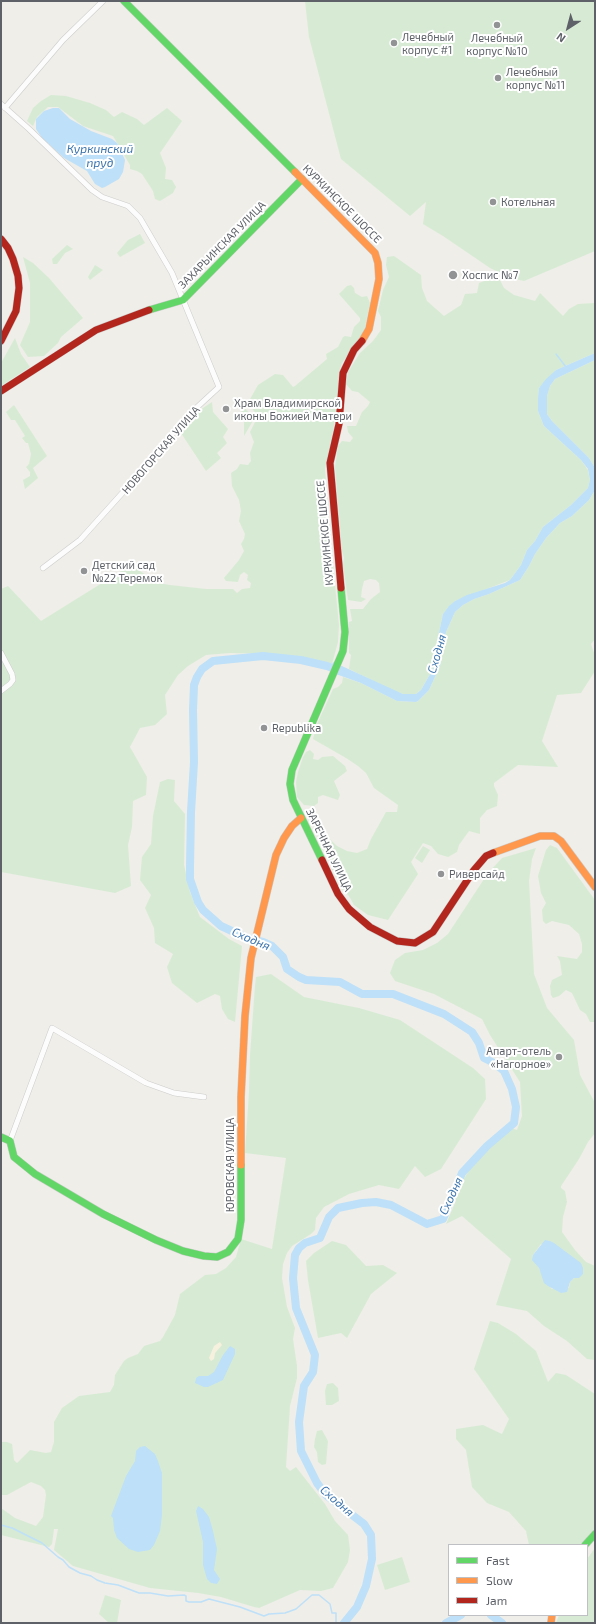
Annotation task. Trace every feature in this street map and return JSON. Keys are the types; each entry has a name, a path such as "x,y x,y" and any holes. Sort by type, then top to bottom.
{"main road":[{"name":"КУРКИНСКОЕ ШОССЕ","path":"124,1 375,253 380,270 369,329 366,336 351,356 343,373 339,424 330,463 344,632 341,660 335,672"},
{"name":"ЗАХАРЬИНСКАЯ УЛИЦА","path":"1,391 96,330 131,316 183,300 302,179"},
{"path":"1,238 12,255 18,276 18,299 16,311 1,341"},
{"name":"ЗАРЕЧНАЯ УЛИЦА","path":"335,672 290,778 291,796 325,869 344,903 355,915 370,927 397,941 415,943 428,937 433,932 474,870 486,856 496,851 540,836 550,835 557,838 595,887"},
{"name":"ЮРОВСКАЯ УЛИЦА","path":"10,1141 14,1157 35,1174 103,1214 183,1252 217,1257 228,1252 235,1244 240,1231 241,1220 243,1040 252,950 276,855 284,838 292,826 301,818"},
{"path":"1,1137 10,1141"},
{"path":"586,1544 595,1534"}],"street":[{"path":"3,106 63,40 103,1"},
{"name":"НОВОГОРСКАЯ УЛИЦА","path":"3,106 97,194 125,204 133,209 165,258 219,387 194,410 80,540 43,568"},
{"path":"1,653 12,674 12,680 10,684 1,691"},
{"path":"10,1141 52,1028 146,1083 174,1093 204,1097"}],"green space":[{"path":"305,1 595,1 595,251 524,281 511,278 490,268 423,224 426,202 410,216 341,159 309,37"},
{"path":"51,95 66,96 90,103 106,110 114,117 122,112 137,119 144,125 167,108 182,121 160,153 166,168 165,179 172,180 176,187 173,193 160,201 155,199 153,191 142,174 130,169 130,165 113,136 83,126 58,107 48,107 37,117 33,126 27,121 33,108"},
{"path":"140,234 145,243 120,257 117,253 128,240"},
{"path":"67,245 73,249 65,253 57,264 53,264 52,259"},
{"path":"394,256 421,275 422,288 427,301 444,316 461,305 465,294 477,293 479,283 498,276 504,288 514,295 535,301 540,293 563,316 569,309 578,304 595,303 595,353 556,370 539,388 538,411 544,426 581,460 588,470 590,480 588,488 571,505 543,527 535,541 527,550 521,565 510,580 455,601 443,614 438,637 439,645 433,669 421,690 416,694 403,694 392,690 349,669 351,655 349,653 349,622 352,621 350,609 363,609 371,599 380,592 379,583 376,580 370,579 364,581 362,589 361,597 366,599 361,602 348,600 343,565 344,558 342,551 335,467 338,446 342,441 350,442 353,438 348,432 347,426 356,426 362,412 370,402 358,392 352,391 346,384 348,372 360,353 373,341 381,330 381,317 378,311 383,290 389,277 386,265 387,257"},
{"path":"23,257 33,263 49,278 83,318 61,337 58,343 44,356 28,357 20,345 30,322 30,283"},
{"path":"95,265 103,270 90,280 88,277"},
{"path":"351,285 354,288 355,293 362,297 367,296 370,303 364,332 342,363 339,372 337,411 325,469 330,532 328,540 333,564 339,625 338,642 332,664 270,654 230,653 206,655 188,666 178,675 165,695 167,714 155,725 140,728 130,747 147,777 146,795 133,801 132,827 128,845 131,886 115,893 1,872 1,589 8,586 41,621 131,565 158,583 206,589 233,589 237,593 242,589 250,588 251,583 247,580 248,575 244,572 240,575 238,582 226,581 224,578 239,560 244,551 241,544 245,534 239,521 241,511 239,500 232,486 231,473 237,469 240,464 248,465 251,461 250,453 254,442 250,432 258,416 250,406 249,401 258,385 275,374 283,375 293,387 295,386 327,359 326,354 338,347 343,337 351,337 354,327 360,321 360,318 339,294 347,286"},
{"path":"15,338 21,354 30,367 1,386 1,363"},
{"path":"595,360 595,468 589,458 552,421 547,414 547,396 550,386 555,379"},
{"path":"212,402 213,412 228,429 223,437 227,443 217,453 221,458 206,471 181,433 197,412"},
{"path":"14,405 47,456 33,468 38,478 25,489 23,480 30,476 30,472 26,467 29,464 31,454 28,443 26,443 22,438 25,436 15,420 11,420 6,412"},
{"path":"244,407 254,419 244,436 244,418 241,410"},
{"path":"595,490 595,639 591,644 595,656 595,671 581,693 557,695 542,741 558,767 518,765 494,783 498,795 497,806 487,810 480,818 480,834 469,831 459,845 457,852 448,857 438,854 431,846 423,843 411,862 418,874 388,920 368,915 354,905 349,896 341,888 325,850 319,842 330,839 337,846 347,851 357,853 367,849 386,812 397,812 398,805 374,788 366,773 358,766 313,739 317,724 333,689 342,683 343,677 361,683 397,701 418,701 429,690 435,677 444,648 446,632 455,612 463,605 474,599 520,580 546,538 560,523 572,516 589,500"},
{"path":"310,750 314,754 313,759 318,760 322,757 333,756 345,766 347,771 334,781 340,795 338,800 323,795 318,797 318,803 314,806 304,805 297,797 296,782 298,772 303,757 306,752"},
{"path":"168,779 175,780 174,801 185,814 184,865 190,892 200,917 229,939 242,946 235,1022 228,1019 222,1009 220,996 215,994 197,1003 172,983 167,967 173,954 155,943 154,928 145,908 151,895 140,880 142,857 151,844 153,816 160,782"},
{"path":"550,845 557,848 595,900 595,1022 590,1022 586,1014 580,1010 572,993 566,990 559,996 553,998 551,995 550,986 552,980 562,975 560,961 557,956 577,959 582,952 582,944 579,934 569,925 552,921 546,924 543,921 542,910 546,903 541,893 538,876 546,850"},
{"path":"423,846 430,850 422,863 415,858"},
{"path":"536,848 532,859 529,881 534,974 547,1008 574,1040 580,1075 595,1103 595,1133 588,1142 561,1188 565,1191 567,1202 563,1217 562,1232 586,1262 595,1266 595,1360 587,1359 567,1341 544,1326 527,1311 496,1305 511,1259 462,1216 446,1224 455,1203 459,1186 470,1169 487,1150 511,1128 517,1130 522,1116 520,1082 490,1035 482,1019 434,994 395,981 390,973 395,960 405,953 423,950 437,943 448,934 488,873 502,858","holes":["541,1244 563,1250 567,1254 574,1278 570,1282 569,1288 552,1289 543,1277 533,1255"]},
{"path":"271,974 304,997 359,1008 400,1020 473,1068 485,1079 486,1099 441,1169 425,1177 415,1166 399,1189 379,1185 349,1194 324,1207 316,1218 315,1230 292,1246 287,1253 283,1264 282,1278 287,1307 295,1328 293,1339 297,1366 297,1378 290,1406 286,1467 290,1471 296,1467 325,1504 335,1521 348,1535 350,1550 348,1562 333,1588 321,1591 300,1590 259,1608 221,1597 150,1588 73,1566 54,1550 58,1529 54,1529 52,1544 49,1547 1,1535 1,1508 15,1518 36,1526 43,1517 46,1495 45,1490 41,1486 31,1482 7,1495 1,1495 1,1442 12,1444 14,1460 17,1463 30,1450 46,1453 51,1452 54,1442 54,1422 62,1408 79,1396 110,1392 114,1385 115,1375 124,1361 138,1354 144,1346 160,1341 163,1337 175,1315 180,1294 205,1275 216,1274 226,1268 236,1257 241,1239 272,1249 286,1158 245,1153 256,977"},
{"path":"332,1241 346,1245 366,1266 383,1265 397,1273 371,1294 347,1338 341,1333 318,1338 308,1280 306,1261 314,1253"},
{"path":"490,1321 498,1323 516,1334 536,1351 548,1382 556,1373 566,1375 595,1394 595,1529 581,1544 529,1544 526,1531 509,1512 487,1503 472,1487 466,1450 456,1439 456,1429 483,1425 502,1434 509,1419 474,1369"},
{"path":"333,1383 338,1388 339,1401 332,1405 326,1405 325,1391 327,1384"},
{"path":"322,1430 328,1441 326,1464 322,1465 318,1462 317,1452 314,1447 317,1431"},
{"path":"595,1548 595,1623 556,1623 559,1616 588,1616 588,1558"},
{"path":"402,1557 410,1582 385,1590 377,1565"},
{"path":"105,1595 121,1600 117,1623 109,1623 99,1614"}],"sand":[{"path":"220,1342 222,1345 215,1353 214,1359 211,1361 209,1358 214,1346"}],"water":[{"name":"Куркинский пруд","path":"59,108 70,119 91,131 112,139 117,143 125,160 123,172 119,179 102,188 95,184 87,171 64,158 42,138 36,129 36,119 44,111"},
{"path":"595,353 595,360 555,379 550,386 547,396 547,414 552,421 589,458 595,468 595,490 589,500 572,516 560,523 546,538 520,580 474,599 463,605 455,612 446,632 440,666 429,690 418,701 397,701 361,683 333,673 330,669 333,662 403,694 416,694 421,690 433,669 439,645 438,637 443,614 449,606 467,595 510,580 521,565 527,550 535,541 543,527 571,505 588,488 590,480 588,469 581,460 544,426 538,411 538,398 539,388 556,370"},
{"path":"545,1240 554,1243 581,1263 583,1274 579,1278 574,1278 570,1282 567,1292 561,1293 544,1283 539,1268 532,1260 533,1255"},
{"path":"230,1346 235,1349 235,1354 223,1380 208,1387 195,1383 196,1378 199,1376 208,1376 214,1372 223,1355"},
{"path":"145,1446 155,1454 162,1473 162,1515 160,1531 154,1545 150,1550 138,1552 129,1549 117,1538 114,1530 113,1518 111,1516 126,1476 135,1461 136,1451 140,1447"},
{"path":"198,1506 203,1509 209,1517 213,1531 217,1549 214,1570 220,1579 217,1584 211,1583 207,1579 203,1565 203,1542 196,1511"}],"waterway":[{"path":"556,354 566,367"},
{"name":"Сходня","path":"340,671 327,666 301,660 263,656 213,661 202,669 197,677 194,685 193,710 194,762 191,812 190,879 198,902 203,910 221,926 247,938 272,946 283,957 287,969 299,977 306,980 340,982 362,994 393,994 444,1014 472,1032 479,1043 484,1058 494,1063 504,1071 512,1089 516,1107 514,1123 487,1146 462,1173 443,1219 427,1224 391,1205 376,1202 338,1208 329,1217 320,1238 305,1243 299,1248 295,1255 293,1278 296,1308 315,1355 313,1372 304,1386 299,1422 301,1451 317,1483 326,1495 364,1524 371,1535 372,1559 366,1586 357,1607 344,1623"},
{"path":"1,1525 12,1528 42,1543 63,1560 69,1567 80,1573 91,1576 105,1583 118,1585 139,1593 168,1596 184,1595 186,1596 186,1601 189,1602 201,1602 209,1599 240,1607 264,1616 269,1614 285,1613 296,1609 312,1595 319,1595 330,1604 332,1613 336,1613 336,1623"},
{"name":"Сходня","path":"446,1623 459,1616"},
{"name":"Сходня","path":"492,1616 502,1623"}],"traffic: fast":[{"path":"124,1 295,172"},
{"path":"149,310 183,300 302,179"},
{"path":"322,860 293,800 290,784 292,770 343,651 345,632 341,588"},
{"path":"1,1137 10,1141 14,1157 35,1174 103,1214 156,1240 183,1251 204,1256 217,1257 228,1252 238,1239 241,1220 241,1165"},
{"path":"586,1544 595,1534"}],"traffic: slow":[{"path":"295,172 375,253 378,263 379,279 369,329 362,341"},
{"path":"241,1165 241,1097 245,1016 251,958 276,855 284,838 292,826 301,818"},
{"path":"493,853 540,836 554,836 561,841 595,887"},
{"path":"551,1623 552,1616"}],"traffic: jam":[{"path":"1,239 8,248 13,259 18,276 19,288 16,311 1,341"},
{"path":"1,391 96,330 149,310"},
{"path":"341,588 330,463 339,424 343,373 354,350 362,341"},
{"path":"322,860 338,894 349,909 370,927 397,941 415,943 433,932 474,870 486,856 493,853"}],"place":[{"name":"Лечебный корпус №10","path":"497,25"},
{"name":"Лечебный корпус #1","path":"394,43"},
{"name":"Лечебный корпус №11","path":"498,78"},
{"name":"Котельная","path":"493,202"},
{"name":"Хоспис №7","path":"453,275"},
{"name":"Храм Владимирской иконы Божией Матери","path":"226,409"},
{"name":"Детский сад №22 Теремок","path":"84,571"},
{"name":"Republika","path":"264,728"},
{"name":"Риверсайд","path":"441,874"},
{"name":"Апарт-отель «Нагорное»","path":"559,1057"}]}
